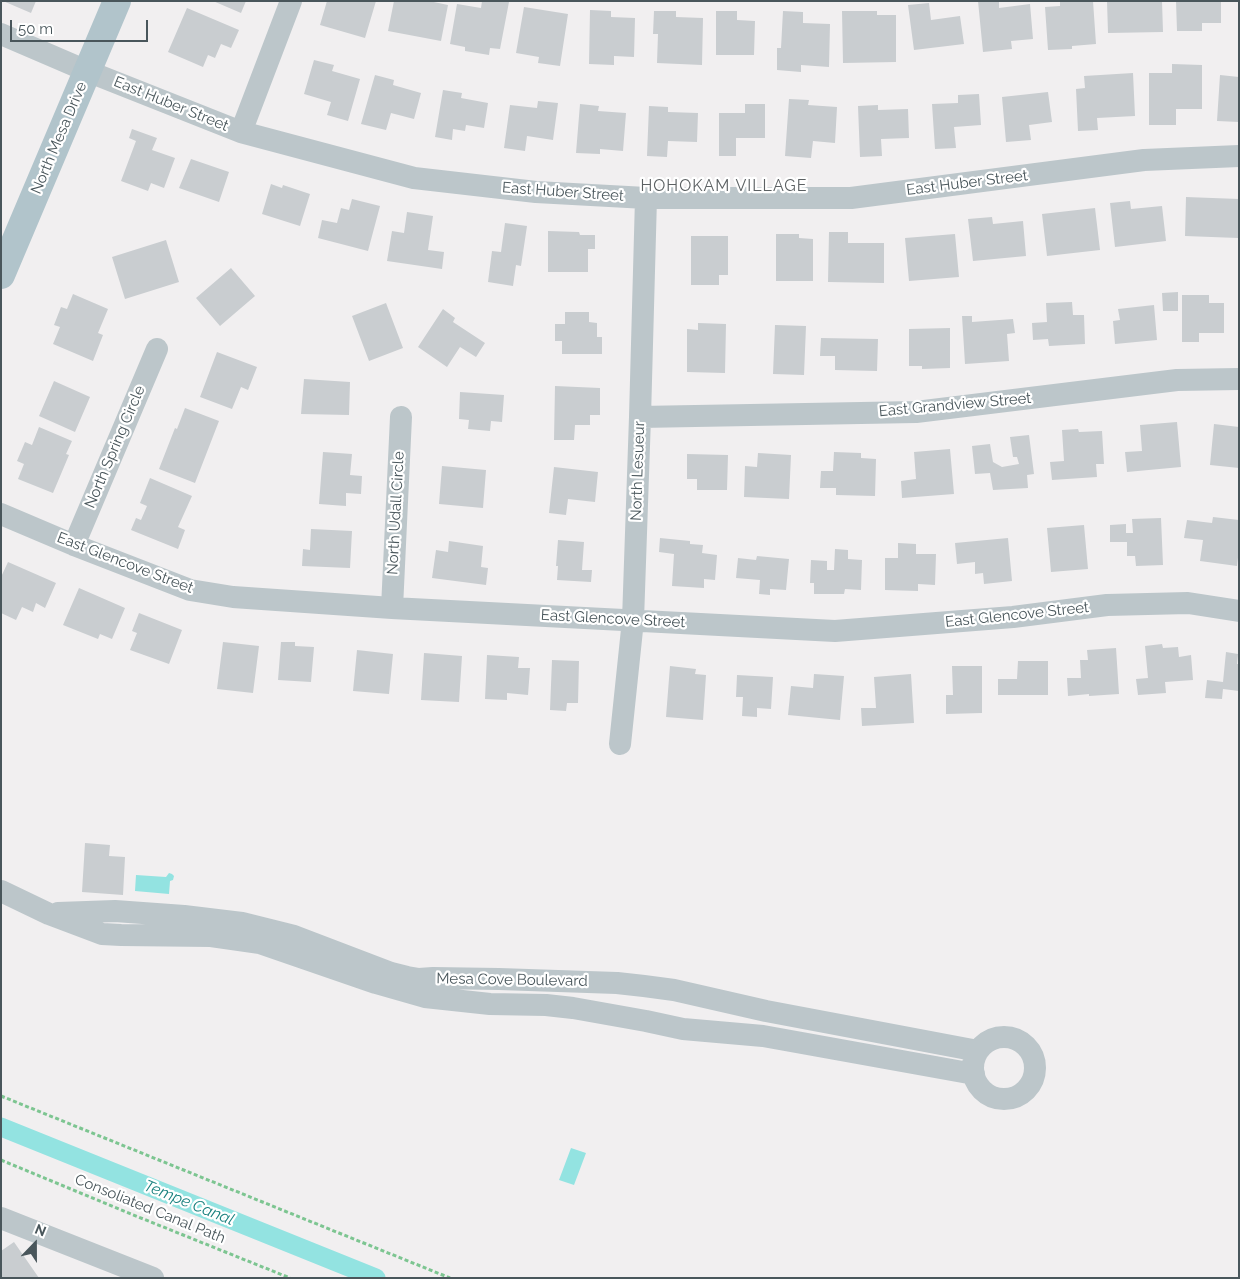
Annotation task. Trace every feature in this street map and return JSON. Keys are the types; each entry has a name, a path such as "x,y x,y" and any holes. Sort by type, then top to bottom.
{"main road":[{"name":"North Mesa Drive","path":"1,275 117,1"}],"street":[{"path":"241,132 292,1"},
{"name":"East Huber Street","path":"1,34 87,71 241,132 414,178 536,192 646,198 850,198 1144,160 1239,156"},
{"name":"North Lesueur","path":"620,744 633,620 646,198"},
{"name":"North Spring Circle","path":"74,545 157,349"},
{"name":"East Grandview Street","path":"640,417 916,412 1177,380 1239,379"},
{"name":"North Udall Circle","path":"392,608 401,417"},
{"name":"East Glencove Street","path":"1,514 74,545 190,590 233,597 392,608 835,631 1013,617 1107,605 1188,603 1239,611"},
{"name":"Mesa Cove Boulevard","path":"1,891 48,914 102,934 211,936 260,943 376,983 425,997 490,1004 573,1008 646,1020 683,1029 763,1036 974,1074"},
{"name":"Mesa Cove Boulevard","path":"48,914 115,911 184,916 242,923 294,936 407,978 617,983 644,986 674,990 775,1013 978,1050"},
{"path":"994,1038 1016,1039 1024,1044 1031,1053 1035,1063 1035,1074 1031,1084 1016,1096 1006,1099 987,1094 980,1088 974,1074 974,1060 978,1050 994,1038"},
{"path":"1,1218 105,1269 152,1278"}],"path":[{"path":"1,1096 450,1278"},
{"name":"Consoliated Canal Path","path":"1,1160 290,1278"}],"water":[{"path":"169,873 174,876 173,880 170,881 169,894 135,891 136,875 166,877"},
{"path":"571,1148 586,1153 574,1185 559,1180"}],"building":[{"path":"3,1 36,1 31,13"},
{"path":"213,1 246,1 241,13"},
{"path":"327,1 376,1 365,38 320,25"},
{"path":"394,1 429,1 448,5 441,41 388,31"},
{"path":"482,1 509,2 500,49 490,48 489,55 465,51 465,47 450,44 457,4 481,8"},
{"path":"978,1 999,1 999,8 1030,4 1033,39 1011,41 1012,49 983,52"},
{"path":"1060,1 1093,1 1096,44 1072,46 1072,49 1048,50 1045,7 1060,6"},
{"path":"1107,1 1162,1 1163,32 1108,33"},
{"path":"1176,1 1221,1 1221,23 1202,23 1202,31 1177,31"},
{"path":"929,3 931,20 960,16 964,44 914,50 908,5"},
{"path":"524,7 568,14 560,66 538,63 539,57 516,53"},
{"path":"187,8 239,30 231,48 221,44 215,58 208,55 203,67 168,52"},
{"path":"590,10 611,11 611,17 635,18 634,57 614,56 614,65 589,64"},
{"path":"654,11 676,11 676,17 703,18 702,65 657,63 658,34 653,34"},
{"path":"716,11 737,11 737,20 755,21 754,55 716,55"},
{"path":"783,11 803,12 803,23 830,24 829,67 801,65 801,72 777,70 777,48 781,48"},
{"path":"842,11 877,11 877,15 896,15 896,62 843,63"},
{"path":"314,60 334,65 332,71 360,79 348,121 327,115 331,102 304,94"},
{"path":"1172,64 1202,65 1202,109 1176,109 1176,125 1149,125 1149,73 1172,73"},
{"path":"1133,73 1135,116 1097,118 1098,130 1078,131 1076,89 1085,88 1084,76"},
{"path":"375,75 394,80 393,85 421,93 414,119 391,113 386,130 361,124"},
{"path":"1220,75 1239,77 1239,122 1217,121"},
{"path":"443,90 462,93 461,98 488,103 484,128 466,125 465,131 453,129 452,140 435,137"},
{"path":"1048,92 1052,122 1029,125 1031,140 1006,142 1002,97"},
{"path":"979,94 981,125 954,127 956,148 935,149 932,104 958,103 958,95"},
{"path":"789,99 809,100 808,105 837,107 835,143 813,141 811,158 785,156"},
{"path":"538,101 558,103 553,140 527,136 525,151 504,148 510,105 537,108"},
{"path":"580,104 599,106 598,111 626,113 623,151 600,149 600,154 576,153"},
{"path":"745,104 765,104 765,138 736,138 736,156 719,156 719,113 745,113"},
{"path":"878,105 878,110 908,109 909,138 881,139 882,156 860,157 858,106"},
{"path":"649,106 668,107 668,112 698,113 697,142 668,141 667,157 647,156"},
{"path":"132,129 157,138 152,150 175,158 164,188 151,183 148,191 121,181 136,141 129,138"},
{"path":"191,159 229,172 219,202 179,188"},
{"path":"271,184 282,188 283,185 310,194 300,226 262,214"},
{"path":"1186,197 1239,199 1238,238 1185,236"},
{"path":"352,199 380,206 368,251 318,238 322,220 337,223 341,208 349,210"},
{"path":"1130,201 1131,209 1162,206 1166,241 1115,247 1110,203"},
{"path":"1095,208 1100,250 1047,256 1042,214"},
{"path":"407,212 433,216 428,250 444,252 442,269 387,261 392,231 404,233"},
{"path":"992,217 993,224 1023,221 1026,256 973,261 968,219"},
{"path":"505,223 527,226 521,266 516,265 513,286 488,282 492,251 501,252"},
{"path":"548,231 579,232 580,235 595,235 595,249 588,249 588,272 548,272"},
{"path":"829,232 848,232 848,243 884,243 884,283 828,282"},
{"path":"776,234 799,234 799,238 813,239 813,281 776,281"},
{"path":"955,234 959,277 909,281 905,238"},
{"path":"691,236 728,236 728,275 719,275 719,285 691,285"},
{"path":"166,240 179,282 125,299 112,257"},
{"path":"231,268 255,296 220,326 196,298"},
{"path":"1178,292 1178,311 1163,311 1162,293"},
{"path":"73,294 108,309 98,333 103,335 93,361 53,344 60,327 54,325 61,307 67,309"},
{"path":"1182,295 1209,295 1209,303 1224,303 1224,333 1199,333 1199,342 1182,342"},
{"path":"1072,302 1073,315 1084,315 1085,344 1049,346 1048,339 1033,340 1032,323 1047,322 1046,303"},
{"path":"386,303 403,348 369,361 352,316"},
{"path":"1154,305 1157,340 1115,344 1113,321 1120,320 1118,309"},
{"path":"443,309 455,318 453,322 485,343 476,357 460,347 447,367 418,347"},
{"path":"565,312 589,312 589,322 597,323 597,337 602,337 602,354 562,354 562,341 555,341 555,324 565,324"},
{"path":"962,316 972,316 972,322 1013,319 1015,333 1007,334 1009,361 965,364"},
{"path":"698,323 726,324 725,373 687,372 687,329 698,330"},
{"path":"775,325 806,326 804,375 773,374"},
{"path":"950,328 950,368 922,369 922,366 909,366 909,329"},
{"path":"821,338 878,339 877,371 835,370 835,356 820,356"},
{"path":"217,352 257,367 248,390 241,387 232,409 200,397"},
{"path":"304,379 350,382 349,415 301,414"},
{"path":"54,381 90,397 75,432 39,416"},
{"path":"555,386 600,388 600,415 590,415 590,425 575,425 574,440 554,440"},
{"path":"460,392 504,395 502,422 491,421 490,431 468,429 469,420 459,419"},
{"path":"185,408 219,421 195,483 159,469"},
{"path":"1177,422 1181,467 1127,472 1125,452 1142,451 1140,425"},
{"path":"1214,424 1239,427 1239,468 1210,465"},
{"path":"39,427 72,441 66,454 69,455 53,493 18,479 24,464 17,461 25,442 32,445"},
{"path":"1078,429 1079,432 1102,431 1104,464 1096,464 1097,477 1052,480 1050,462 1064,461 1062,430"},
{"path":"1029,435 1034,474 1027,475 1028,488 993,490 990,473 975,474 972,446 990,444 993,462 1002,467 1019,464 1017,457 1013,457 1010,437"},
{"path":"950,449 954,494 902,498 901,481 916,479 914,452"},
{"path":"323,452 352,454 350,475 362,476 361,494 346,493 346,506 319,504"},
{"path":"834,452 861,453 861,458 876,459 875,496 836,495 836,488 820,488 821,471 833,471"},
{"path":"758,453 791,455 789,499 744,497 745,466 757,467"},
{"path":"687,454 728,455 727,490 697,490 697,479 687,479"},
{"path":"442,466 486,470 483,508 439,504"},
{"path":"554,467 598,472 595,502 568,499 566,515 549,513"},
{"path":"150,478 192,496 178,527 185,530 178,549 131,530 136,518 141,520 147,506 140,503"},
{"path":"1213,517 1239,520 1237,566 1200,561 1203,540 1184,538 1187,520 1212,523"},
{"path":"1161,518 1163,565 1136,566 1135,556 1127,556 1127,542 1110,542 1110,525 1126,524 1126,533 1133,533 1132,519"},
{"path":"1084,525 1088,569 1051,572 1047,528"},
{"path":"311,529 352,531 350,568 302,566 303,549 310,550"},
{"path":"660,538 690,541 690,544 703,545 702,553 717,555 715,580 704,579 704,588 672,586 674,554 659,552"},
{"path":"1008,538 1012,581 984,584 983,573 975,574 975,562 957,564 955,543"},
{"path":"558,540 584,542 582,570 592,570 591,582 557,580"},
{"path":"449,541 483,546 481,567 488,568 486,585 432,578 436,550 448,552"},
{"path":"898,543 916,544 916,554 936,554 935,585 918,584 918,591 885,590 885,558 898,558"},
{"path":"835,549 848,550 848,559 862,560 861,590 845,589 844,594 814,594 814,583 810,583 811,560 827,561 827,570 834,570"},
{"path":"757,556 789,559 786,590 770,589 770,595 759,594 760,580 736,578 738,558 756,560"},
{"path":"8,562 56,583 45,608 36,603 33,612 22,607 16,620 1,613 1,577"},
{"path":"79,588 125,608 112,639 100,634 98,639 63,625"},
{"path":"139,613 182,630 169,664 130,650 137,633 132,631"},
{"path":"223,642 259,646 253,693 217,689"},
{"path":"281,642 295,642 295,646 314,647 311,682 278,680"},
{"path":"1162,644 1163,648 1178,647 1179,657 1191,655 1193,680 1165,682 1166,693 1138,695 1136,679 1148,678 1145,646"},
{"path":"1116,648 1119,694 1068,696 1067,678 1081,678 1080,660 1088,660 1087,650"},
{"path":"357,650 393,654 389,694 353,691"},
{"path":"1226,652 1238,654 1239,691 1223,689 1222,699 1205,698 1207,680 1223,682"},
{"path":"424,653 462,656 459,702 421,700"},
{"path":"487,655 519,657 518,668 530,668 528,695 507,693 507,700 485,699"},
{"path":"552,660 579,661 578,703 567,703 566,711 550,710"},
{"path":"1018,661 1048,661 1048,695 998,695 998,679 1017,679"},
{"path":"670,666 696,669 695,674 706,675 703,720 666,717"},
{"path":"952,666 982,666 982,713 946,714 946,695 953,695"},
{"path":"814,674 844,676 840,720 788,715 791,686 813,688"},
{"path":"911,674 914,723 862,726 861,708 876,708 874,677"},
{"path":"737,675 773,677 771,709 757,708 757,717 742,716 743,697 736,697"},
{"path":"85,843 110,845 109,856 125,857 123,895 82,892"},
{"path":"14,1242 39,1278 1,1278 1,1251"}],"waterway":[{"name":"Tempe Canal","path":"1,1127 376,1278"}],"district":[{"name":"HOHOKAM VILLAGE","path":"724,186"}]}
